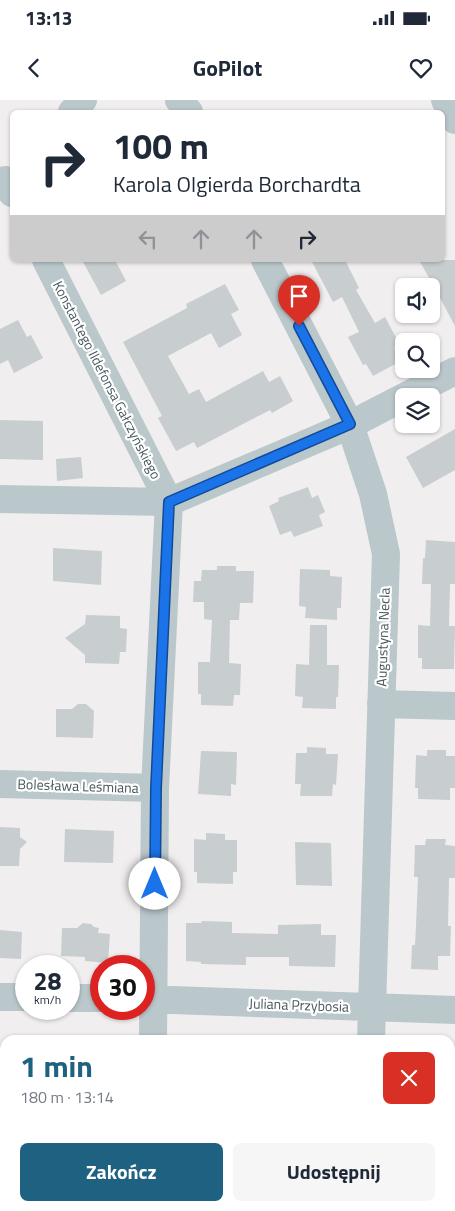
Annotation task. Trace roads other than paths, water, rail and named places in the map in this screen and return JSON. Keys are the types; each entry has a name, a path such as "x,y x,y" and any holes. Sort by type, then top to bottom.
{"street":[{"path":"74,110 83,100"},
{"path":"179,100 187,110"},
{"path":"445,100 455,120"},
{"name":"Konstantego Ildefonsa Gałczyńskiego","path":"47,262 169,502 150,955"},
{"name":"Augustyna Necla","path":"266,262 350,424 373,494 386,554 371,1035"},
{"path":"422,388 455,371"},
{"path":"0,500 169,502 350,424 395,402"},
{"path":"381,704 455,706"},
{"name":"Bolesława Leśmiana","path":"0,784 156,788"},
{"path":"0,997 15,997"},
{"name":"Juliana Przybosia","path":"155,999 455,1010"},
{"name":"Konstantego Ildefonsa Gałczyńskiego","path":"151,1020 153,1035"}]}
